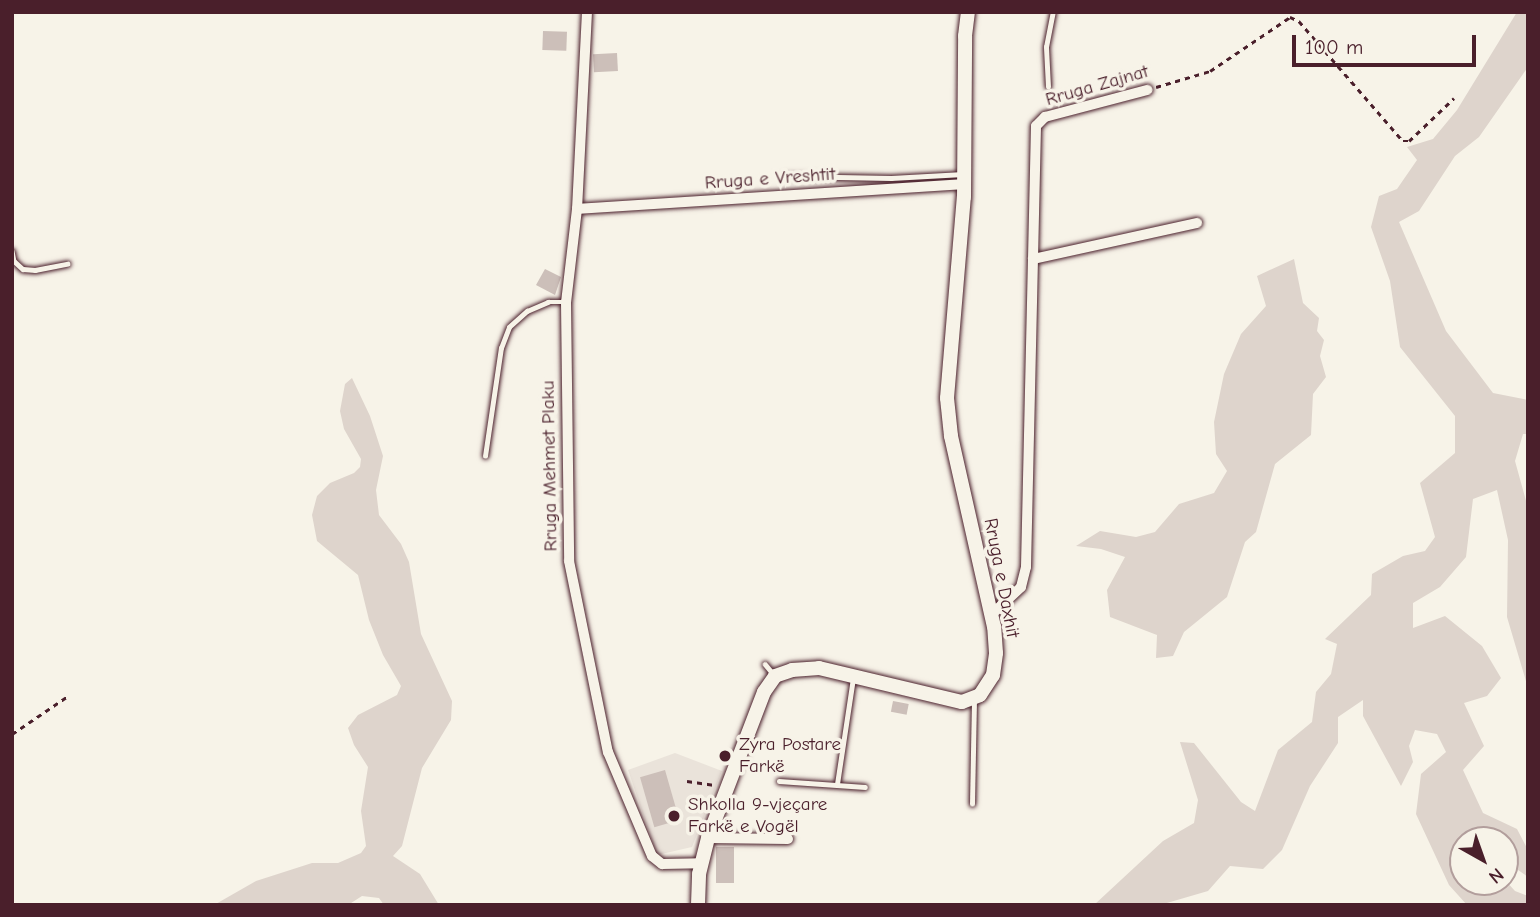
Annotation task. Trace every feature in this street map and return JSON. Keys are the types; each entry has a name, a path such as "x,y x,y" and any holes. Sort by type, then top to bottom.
{"street":[{"name":"Rruga Mehmet Plaku","path":"587,12 577,209 566,302 569,561 608,752 652,856 662,864 701,863"},
{"name":"Rruga e Daxhit","path":"968,12 965,36 964,179 948,378 948,416 996,640 993,675 985,689 974,699"},
{"name":"Rruga Zajnat","path":"991,615 1021,587 1026,567 1037,126 1045,117 1147,90"},
{"name":"Rruga e Vreshtit","path":"577,209 964,179"},
{"path":"1033,259 1197,223"},
{"path":"698,905 701,863 708,838 764,692 775,676 805,668 854,676 956,702 974,699"},
{"path":"708,838 788,839"}],"lane":[{"path":"1048,87 1046,47 1053,12"},
{"path":"785,176 964,179"},
{"path":"12,251 15,261 23,269 35,270 67,264"},
{"path":"485,456 501,348 509,327 527,311 548,302 566,302"},
{"path":"765,664 775,676"},
{"path":"837,784 854,676"},
{"path":"972,804 974,699"},
{"path":"779,781 866,787"}],"path":[{"name":"Rruga Zajnat","path":"1147,90 1210,71 1282,19 1290,17 1299,21 1403,141 1409,141 1454,98"},
{"path":"12,734 68,696"},
{"path":"687,781 716,785"}],"shaded area":[{"path":"1517,12 1528,12 1528,67 1479,137 1455,156 1419,211 1399,222 1446,331 1493,393 1528,400 1528,434 1523,434 1515,461 1528,508 1528,688 1507,617 1508,540 1497,490 1473,499 1466,557 1440,587 1413,603 1413,628 1445,616 1482,646 1501,678 1487,696 1464,703 1484,746 1463,770 1483,813 1511,826 1449,826 1449,885 1416,814 1421,774 1446,752 1437,734 1415,730 1409,746 1413,762 1401,786 1363,716 1363,700 1338,717 1338,743 1310,786 1282,850 1263,869 1230,866 1208,891 1160,905 1094,905 1163,841 1194,823 1198,800 1180,742 1194,743 1241,802 1255,811 1278,750 1312,722 1316,692 1331,674 1337,644 1325,639 1371,595 1372,574 1403,556 1425,551 1435,537 1420,483 1455,453 1455,416 1400,347 1390,281 1371,227 1379,196 1397,189 1417,160 1407,147 1433,139 1457,110"},
{"path":"1294,259 1303,303 1319,318 1317,331 1324,340 1320,356 1326,377 1313,394 1311,435 1275,464 1256,532 1245,542 1227,597 1184,632 1173,656 1156,658 1157,635 1110,617 1107,590 1125,557 1101,549 1076,546 1100,531 1136,537 1155,532 1179,504 1214,493 1227,471 1216,454 1214,422 1224,374 1241,334 1266,306 1257,276"},
{"path":"352,378 370,416 383,456 376,490 379,515 401,544 409,562 421,634 452,701 451,720 422,768 402,846 393,856 420,874 439,905 384,905 379,898 362,896 348,905 214,905 256,881 312,863 338,863 361,853 366,846 361,811 368,767 354,745 348,728 358,715 397,695 401,686 383,655 369,620 358,575 317,541 312,515 317,496 330,483 354,473 360,467 361,459 344,429 340,411 345,384"},
{"name":"Shkolla 9-vjeçare Farkë e Vogël","path":"675,753 722,771 692,847 657,855 628,770"},
{"path":"1519,833 1528,850 1528,877 1519,871"},
{"path":"1519,893 1528,896 1528,905 1467,905 1459,896 1519,896"}],"building":[{"path":"543,31 567,32 566,51 542,50"},
{"path":"617,53 618,71 594,72 593,54"},
{"path":"545,269 561,277 555,295 536,285"},
{"path":"893,701 909,704 907,715 891,712"},
{"path":"665,770 679,820 654,827 640,777"},
{"path":"716,847 734,847 734,883 716,883"}],"place":[{"name":"Zyra Postare Farkë","path":"725,756"},
{"name":"Shkolla 9-vjeçare Farkë e Vogël","path":"674,816"}]}
